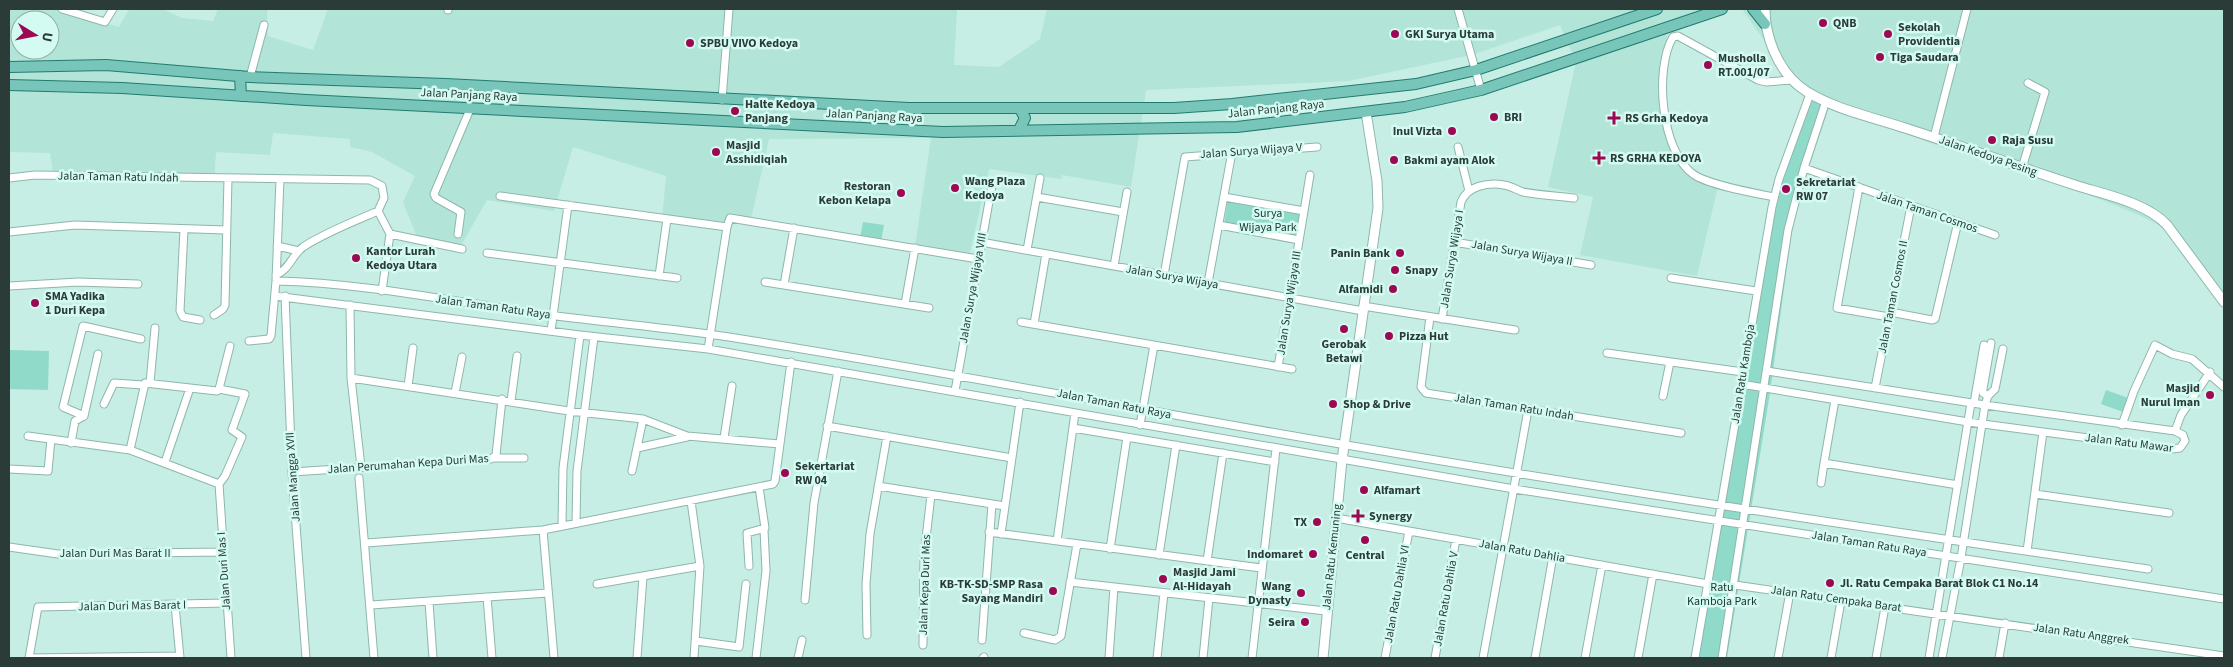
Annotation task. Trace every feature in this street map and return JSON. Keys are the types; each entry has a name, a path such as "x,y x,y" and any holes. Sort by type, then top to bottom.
{"main road":[{"name":"Jalan Panjang Raya","path":"9,67 106,65 245,76 446,84 722,100 930,109 1174,108 1232,104 1416,84 1476,70 1657,9"},
{"name":"Jalan Panjang Raya","path":"9,85 122,88 241,96 943,132 1237,126 1366,112 1427,103 1481,90 1722,9"},
{"path":"1753,9 1765,24"},
{"path":"217,94 218,74"},
{"path":"241,96 245,76"},
{"path":"1044,129 1041,125 1041,116 1046,109"},
{"path":"1019,130 1025,118 1020,110"}],"street":[{"path":"62,9 105,22 113,9"},
{"path":"722,100 729,9"},
{"path":"1458,9 1481,90"},
{"name":"Jalan Kedoya Pesing","path":"1765,9 1765,24 1779,61 1792,80 1810,94 2022,168 2100,193 2158,216 2167,225 2224,302"},
{"path":"1934,137 1966,9"},
{"path":"245,76 264,25"},
{"path":"1774,197 1735,189 1694,174 1679,159 1667,120 1662,86 1663,68 1666,51 1673,37 1678,36 1758,80 1766,82 1792,80"},
{"path":"2022,168 2045,92 2028,84"},
{"name":"Jalan Ratu Kamboja","path":"1695,658 1756,291 1774,197 1810,94"},
{"name":"Jalan Ratu Kamboja","path":"1722,658 1735,585 1788,230 1804,168 1826,101"},
{"path":"458,234 460,212 436,198 434,194 471,107"},
{"path":"1344,452 1378,195 1366,112"},
{"name":"Jalan Surya Wijaya V","path":"1164,275 1185,157 1317,147"},
{"path":"1458,147 1469,191 1492,184 1504,185 1523,192 1574,198"},
{"path":"1208,283 1232,152"},
{"name":"Jalan Taman Cosmos","path":"1804,168 1995,235"},
{"name":"Jalan Taman Ratu Indah","path":"9,178 35,175 377,182 384,192 378,211"},
{"name":"Jalan Surya Wijaya III","path":"1278,367 1310,175"},
{"path":"214,315 223,309 225,305 228,178"},
{"path":"1028,250 1040,178"},
{"path":"249,341 270,338 276,278 280,180"},
{"name":"Jalan Surya Wijaya VIII","path":"955,390 992,185"},
{"path":"1859,187 1837,308 1935,319 1958,222"},
{"name":"Jalan Surya Wijaya I","path":"1442,319 1461,202 1464,194 1469,191"},
{"path":"1114,266 1127,192"},
{"path":"500,196 727,227"},
{"path":"1224,197 1304,211"},
{"path":"1036,198 1123,212"},
{"path":"551,330 568,205"},
{"name":"Jalan Taman Cosmos II","path":"1875,388 1911,206"},
{"path":"276,278 285,270 299,251 314,241 378,211 390,234 384,264 382,291"},
{"path":"709,342 728,220 733,218 978,259"},
{"path":"659,276 667,219"},
{"path":"9,232 74,225 226,230"},
{"name":"Jalan Surya Wijaya III","path":"1219,225 1299,240"},
{"path":"784,285 794,228"},
{"path":"184,229 180,311 183,317 200,320"},
{"path":"390,234 462,249"},
{"name":"Jalan Surya Wijaya","path":"982,242 1290,298 1514,330"},
{"name":"Jalan Surya Wijaya II","path":"1454,242 1590,265"},
{"path":"277,246 299,251"},
{"path":"905,304 914,248"},
{"path":"487,253 678,278"},
{"path":"1034,324 1046,254"},
{"name":"Jalan Taman Ratu Raya","path":"276,278 382,291 709,342 958,377 1142,411 1514,487 2224,599"},
{"path":"1671,278 1756,291"},
{"path":"9,286 78,282 138,284"},
{"path":"765,282 929,308"},
{"name":"Jalan Taman Ratu Raya","path":"274,296 594,337 709,342 791,362 838,371 955,390 1276,449 1344,452 1517,474 1963,544 2027,551 2148,569"},
{"name":"Jalan Mangga XVII","path":"285,296 292,472 306,658"},
{"path":"350,305 351,378 361,467"},
{"name":"Jalan Taman Ratu Indah","path":"1430,317 1422,390 1528,410 1680,433"},
{"path":"1021,322 1292,369"},
{"path":"84,416 63,407 83,326 141,339"},
{"path":"130,450 147,384 155,328"},
{"path":"562,526 562,468 580,335"},
{"path":"576,523 577,471 594,337"},
{"path":"1929,658 1948,555 1968,422 1987,344 1983,393 1988,396"},
{"path":"1140,424 1154,345"},
{"path":"2122,425 2134,391 2155,345 2172,354 2192,359 2223,383"},
{"path":"219,389 230,346"},
{"path":"408,386 414,348"},
{"path":"1942,658 1961,557 1985,405 1988,396 1995,389 2003,349"},
{"path":"1607,353 1743,372"},
{"path":"71,442 75,421 84,416 98,354"},
{"path":"511,401 517,356"},
{"path":"456,393 462,357"},
{"path":"366,543 543,530 774,483 791,362"},
{"path":"1663,396 1670,362"},
{"path":"805,600 814,503 838,371"},
{"name":"Jalan Ratu Mawar","path":"1741,384 1982,424 2176,449 2184,444 2185,438 2181,433 2175,431 1985,405 1767,371"},
{"path":"2175,431 2181,415 2210,372"},
{"path":"351,378 502,399 569,411 643,419 687,436"},
{"path":"28,436 130,450 218,484 225,476 241,437 232,430 245,395 219,389 217,391 147,384 114,383 104,404"},
{"path":"724,438 732,386"},
{"path":"165,462 190,388"},
{"name":"Jalan Perumahan Kepa Duri Mas","path":"292,472 494,458 502,399"},
{"path":"1821,483 1835,400"},
{"path":"1001,534 1020,402"},
{"path":"1483,658 1528,410"},
{"path":"1057,541 1075,413"},
{"path":"632,472 643,419"},
{"path":"827,426 1012,458"},
{"path":"1073,428 1275,462"},
{"path":"2027,551 2043,432"},
{"path":"637,448 687,436 780,444"},
{"path":"867,635 866,584 870,534 887,436"},
{"path":"1110,549 1127,437"},
{"path":"9,469 47,471 51,439"},
{"path":"1159,555 1176,445"},
{"path":"1252,658 1276,449"},
{"name":"Jalan Ratu Kemuning","path":"1323,658 1326,611 1344,452"},
{"path":"1208,561 1223,454"},
{"path":"494,458 524,458"},
{"path":"1824,463 1958,485"},
{"name":"Jalan Perumahan Kepa Duri Mas","path":"360,478 374,658"},
{"name":"Jalan Duri Mas I","path":"218,484 231,658"},
{"path":"878,486 1005,506"},
{"path":"756,658 766,571 764,530 766,527 759,487"},
{"path":"2035,494 2169,513"},
{"name":"Jalan Kepa Duri Mas","path":"923,645 924,556 931,495"},
{"path":"691,501 700,566 694,658"},
{"path":"982,640 992,504"},
{"name":"Jalan Ratu Dahlia","path":"1336,518 1708,584"},
{"path":"543,530 554,658"},
{"path":"749,566 747,533 764,530"},
{"name":"Jalan Ratu Dahlia VI","path":"1385,658 1409,530"},
{"path":"989,532 1261,568"},
{"name":"Jalan Ratu Dahlia V","path":"1435,658 1456,539"},
{"path":"1024,633 1055,640 1060,638 1077,544"},
{"name":"Jalan Duri Mas Barat II","path":"9,547 58,554 222,552"},
{"path":"1535,658 1553,556"},
{"path":"1585,658 1602,565"},
{"path":"597,584 700,566"},
{"path":"1638,658 1653,574"},
{"path":"637,658 643,577"},
{"path":"1070,582 1326,611"},
{"path":"696,641 739,646 746,584"},
{"name":"Jalan Ratu Cempaka Barat","path":"1735,585 1937,613"},
{"path":"1109,658 1114,587"},
{"path":"1778,658 1790,592"},
{"path":"371,605 548,593"},
{"path":"1158,658 1164,593"},
{"path":"487,598 492,658"},
{"path":"1202,658 1209,598"},
{"path":"1831,658 1841,601"},
{"path":"429,602 433,658"},
{"name":"Jalan Duri Mas Barat I","path":"29,658 38,607 226,603"},
{"path":"29,658 180,657 175,605"},
{"path":"1876,658 1885,607"},
{"name":"Jalan Ratu Anggrek","path":"1937,613 2207,656 2224,656"},
{"path":"1999,658 2005,624"},
{"path":"798,658 802,640"}],"shaded area":[{"path":"9,9 59,9 119,27 129,9 163,9 182,18 213,21 218,9 267,9 268,36 313,50 328,9 957,9 954,65 999,67 1040,39 1047,9 1713,9 1668,32 1660,70 1667,128 1687,172 1718,186 1697,276 1580,255 1593,197 1548,187 1576,62 1560,25 1475,54 1349,81 1146,90 1131,187 1062,175 1061,179 989,169 969,257 915,246 931,138 769,139 750,224 662,219 666,176 573,147 554,211 487,200 458,251 419,242 403,202 415,176 372,152 350,147 350,139 273,133 270,155 216,152 214,182 54,179 50,153 9,152"},
{"path":"1742,9 2224,9 2224,307 2162,227 2139,215 2062,184 1947,149 1804,97"}],"green space":[{"name":"Ratu Kamboja Park","path":"1804,97 1829,107 1795,207 1770,393 1727,658 1695,658 1775,198"},
{"name":"Surya Wijaya Park","path":"1228,199 1300,213 1295,238 1224,225"},
{"path":"863,222 884,225 880,247 859,243"},
{"path":"9,350 49,351 48,390 9,389"},
{"path":"2106,390 2128,398 2123,412 2101,404"}],"place":[{"name":"QNB","path":"1823,23"},
{"name":"GKI Surya Utama","path":"1395,34"},
{"name":"Sekolah Providentia","path":"1888,34"},
{"name":"SPBU VIVO Kedoya","path":"690,43"},
{"name":"Tiga Saudara","path":"1880,57"},
{"name":"Musholla RT.001/07","path":"1708,65"},
{"name":"Halte Kedoya Panjang","path":"735,111"},
{"name":"BRI","path":"1494,117"},
{"name":"RS Grha Kedoya","path":"1614,118"},
{"name":"Inul Vizta","path":"1452,131"},
{"name":"Raja Susu","path":"1992,140"},
{"name":"Masjid Asshidiqiah","path":"716,152"},
{"name":"RS GRHA KEDOYA","path":"1599,158"},
{"name":"Bakmi ayam Alok","path":"1394,160"},
{"name":"Wang Plaza Kedoya","path":"955,188"},
{"name":"Sekretariat RW 07","path":"1786,189"},
{"name":"Restoran Kebon Kelapa","path":"901,193"},
{"name":"Panin Bank","path":"1400,253"},
{"name":"Kantor Lurah Kedoya Utara","path":"356,258"},
{"name":"Snapy","path":"1395,270"},
{"name":"Alfamidi","path":"1393,289"},
{"name":"SMA Yadika 1 Duri Kepa","path":"35,303"},
{"name":"Gerobak Betawi","path":"1344,329"},
{"name":"Pizza Hut","path":"1389,336"},
{"name":"Masjid Nurul Iman","path":"2210,395"},
{"name":"Shop & Drive","path":"1333,404"},
{"name":"Sekertariat RW 04","path":"785,473"},
{"name":"Alfamart","path":"1364,490"},
{"name":"Synergy","path":"1358,516"},
{"name":"TX","path":"1317,522"},
{"name":"Central","path":"1365,540"},
{"name":"Indomaret","path":"1313,554"},
{"name":"Masjid Jami Al-Hidayah","path":"1163,579"},
{"name":"Jl. Ratu Cempaka Barat Blok C1 No.14","path":"1830,583"},
{"name":"KB-TK-SD-SMP Rasa Sayang Mandiri","path":"1053,591"},
{"name":"Wang Dynasty","path":"1301,593"},
{"name":"Seira","path":"1305,622"}]}
